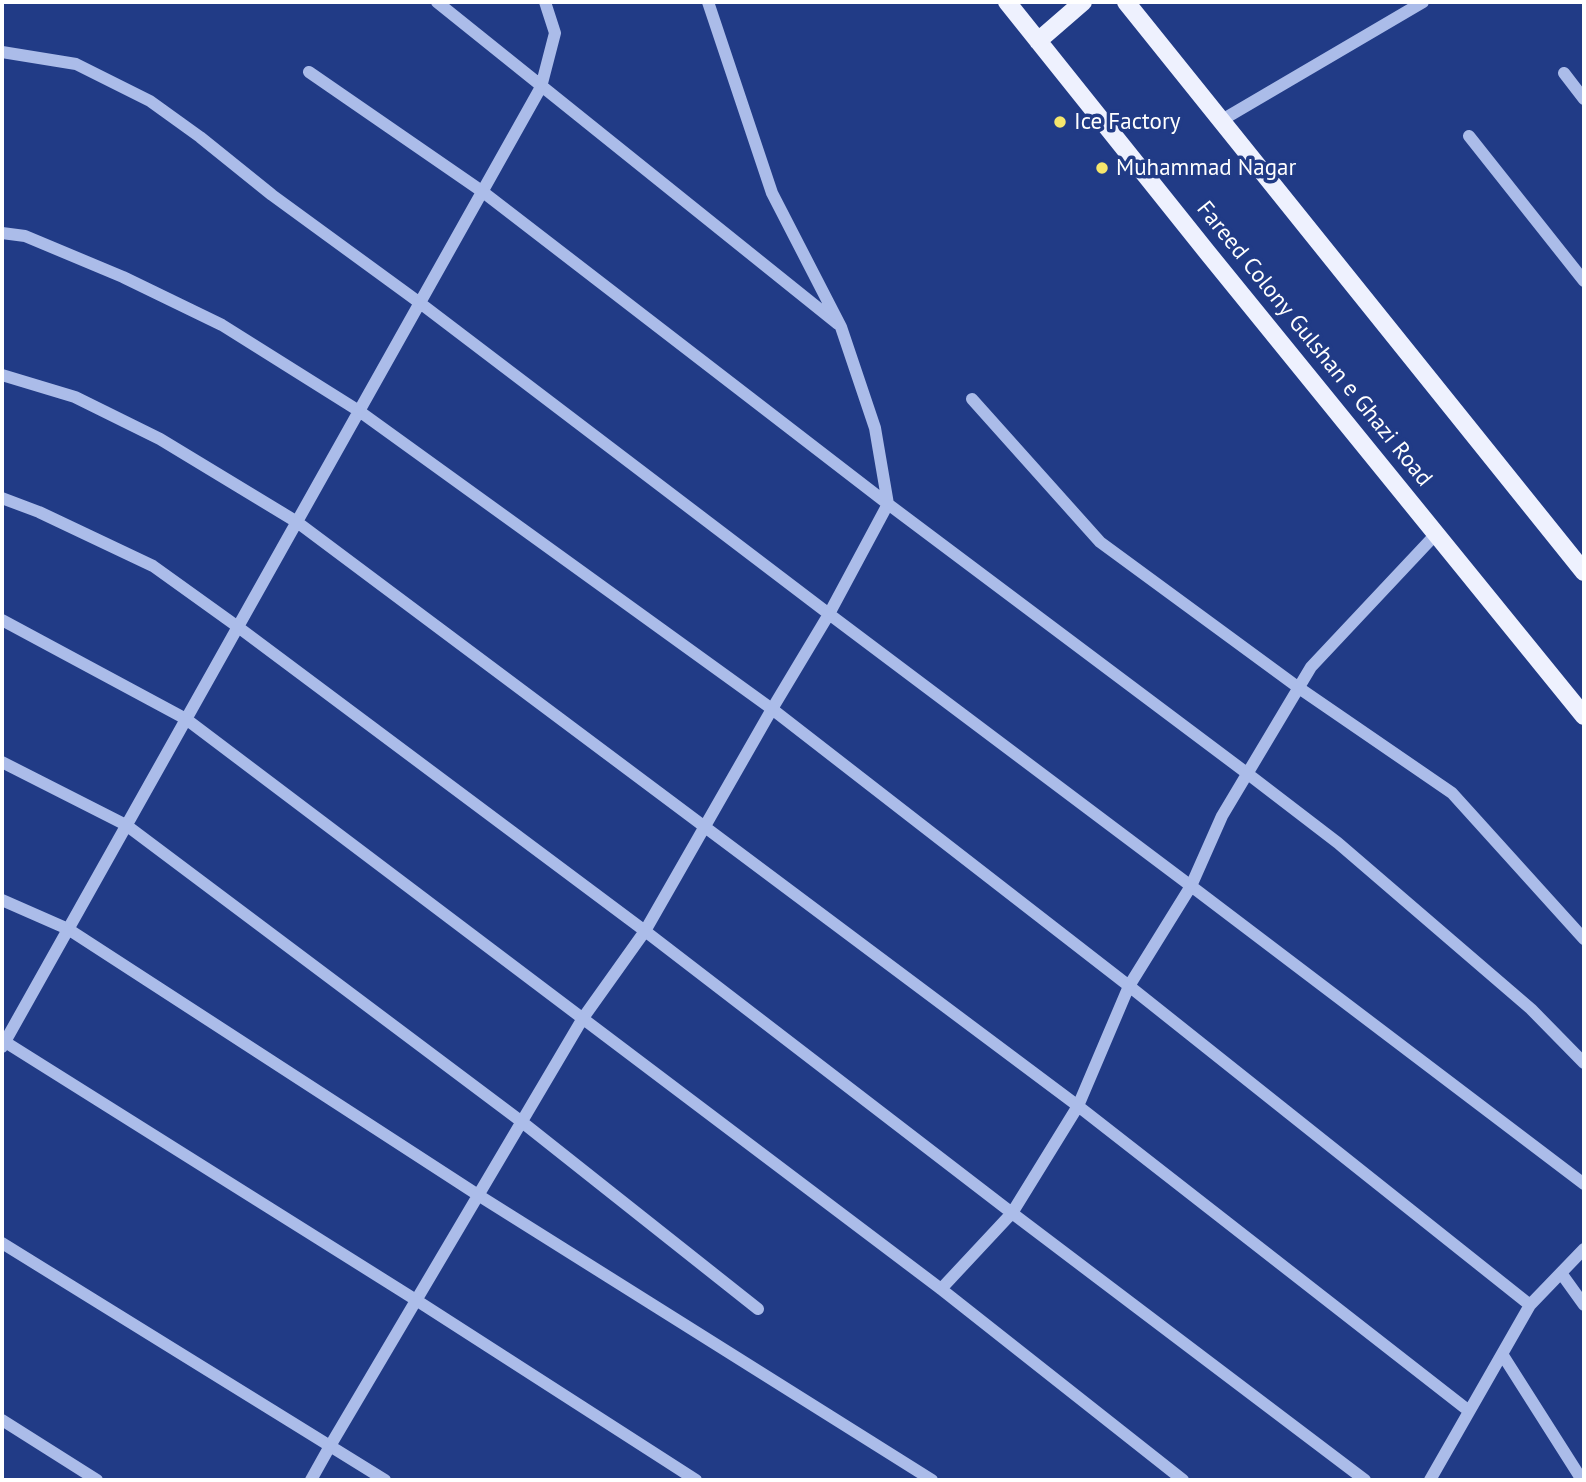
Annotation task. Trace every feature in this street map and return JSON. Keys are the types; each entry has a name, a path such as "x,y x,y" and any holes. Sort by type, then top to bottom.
{"main road":[{"name":"Fareed Colony Gulshan e Ghazi Road","path":"1007,2 1584,716"},
{"path":"1038,41 1083,2"},
{"path":"1126,2 1584,572"}],"street":[{"path":"437,2 841,327"},
{"path":"545,2 555,33 541,87 3,1043 416,1300 696,1480"},
{"path":"311,1480 583,1018 645,931 829,614 888,504 875,428 841,327 772,192 708,2"},
{"path":"1222,120 1423,2"},
{"path":"2,52 76,64 150,101 1584,1184"},
{"path":"309,72 483,192 888,504 1248,774 1338,844 1521,1000 1584,1063"},
{"path":"1564,73 1584,99"},
{"path":"1469,136 1584,281"},
{"path":"2,233 25,236 123,277 222,325 359,411 772,709 1129,986 1530,1305"},
{"path":"2,375 75,397 160,439 297,522 1077,1106 1469,1411"},
{"path":"972,399 1100,542 1299,688 1452,793 1584,939"},
{"path":"2,498 39,512 153,566 238,626 645,931 1365,1480"},
{"path":"941,1289 1012,1213 1077,1106 1129,986 1191,886 1222,816 1311,667 1436,534"},
{"path":"2,620 186,719 941,1289 1183,1480"},
{"path":"2,762 126,825 522,1122 758,1310"},
{"path":"2,900 68,929 478,1195 932,1480"},
{"path":"2,1243 385,1480"},
{"path":"1430,1480 1530,1305 1584,1249"},
{"path":"1561,1273 1584,1305"},
{"path":"1502,1354 1582,1480"},
{"path":"2,1420 97,1480"}],"place":[{"name":"Ice Factory","path":"1060,122"},
{"name":"Muhammad Nagar","path":"1102,168"}]}
